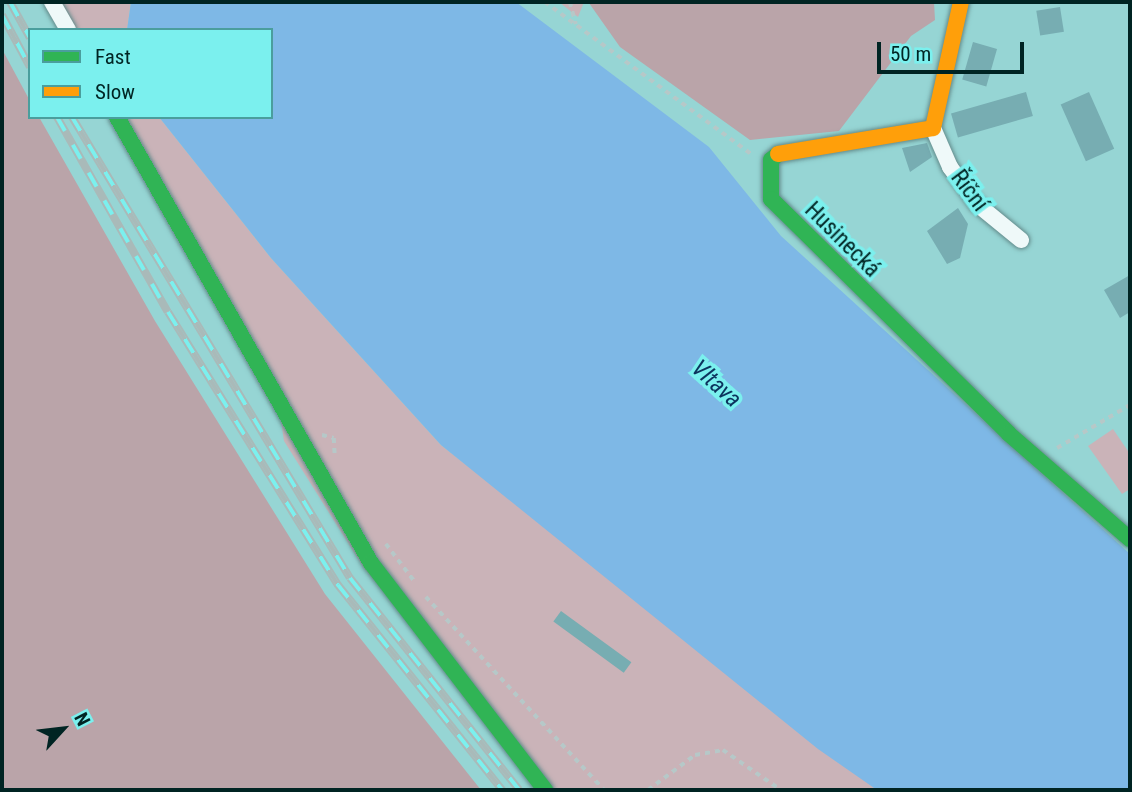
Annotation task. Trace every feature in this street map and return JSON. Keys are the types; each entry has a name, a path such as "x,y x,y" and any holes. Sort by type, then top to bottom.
{"street":[{"path":"52,2 67,28"},
{"path":"769,167 796,145 933,128 961,2"},
{"path":"118,119 371,563 545,790"},
{"name":"Říční","path":"933,128 950,167 977,204 1021,240"},
{"name":"Husinecká","path":"769,167 771,199 789,221 1009,434 1130,540"}],"path":[{"path":"545,2 769,167"},
{"path":"570,2 576,26"},
{"path":"1064,444 1130,405"},
{"path":"304,447 318,434 334,438 337,470"},
{"path":"379,534 426,598 604,790"},
{"path":"648,790 695,755 723,750 781,790"}],"shaded area":[{"path":"61,2 131,2 127,28 75,28"},
{"path":"559,2 584,2 578,17"},
{"path":"934,2 935,20 911,36 839,131 750,140 620,47 589,3"},
{"path":"2,49 28,97 28,119 40,119 155,321 325,594 481,790 2,790"},
{"path":"126,119 161,119 271,258 441,445 877,790 544,790 363,567 284,441 277,394"},
{"path":"1113,429 1130,454 1130,489 1122,494 1088,446"}],"water":[{"name":"Vltava","path":"131,2 516,2 709,147 781,236 1130,554 1130,790 877,790 818,749 441,445 271,258 161,119 273,119 273,28 127,28"}],"building":[{"path":"1060,7 1064,32 1040,35 1036,11"},
{"path":"973,42 997,49 986,86 962,79"},
{"path":"1026,92 1033,116 958,138 951,113"},
{"path":"1089,92 1114,149 1086,161 1061,105"},
{"path":"927,143 932,157 910,172 902,148"},
{"path":"958,208 968,224 960,258 947,264 927,231"},
{"path":"1130,275 1130,312 1120,318 1104,290"},
{"path":"561,611 631,662 624,673 553,622"}],"railway":[{"path":"10,2 28,34"},
{"path":"2,15 28,63"},
{"path":"58,119 168,312 338,585 502,790"},
{"path":"73,119 350,578 519,790"}],"traffic: fast":[{"path":"118,119 371,563 545,790"},
{"path":"778,154 771,160 771,199 1009,434 1130,539"}],"traffic: slow":[{"path":"778,154 933,128 961,2"}]}
